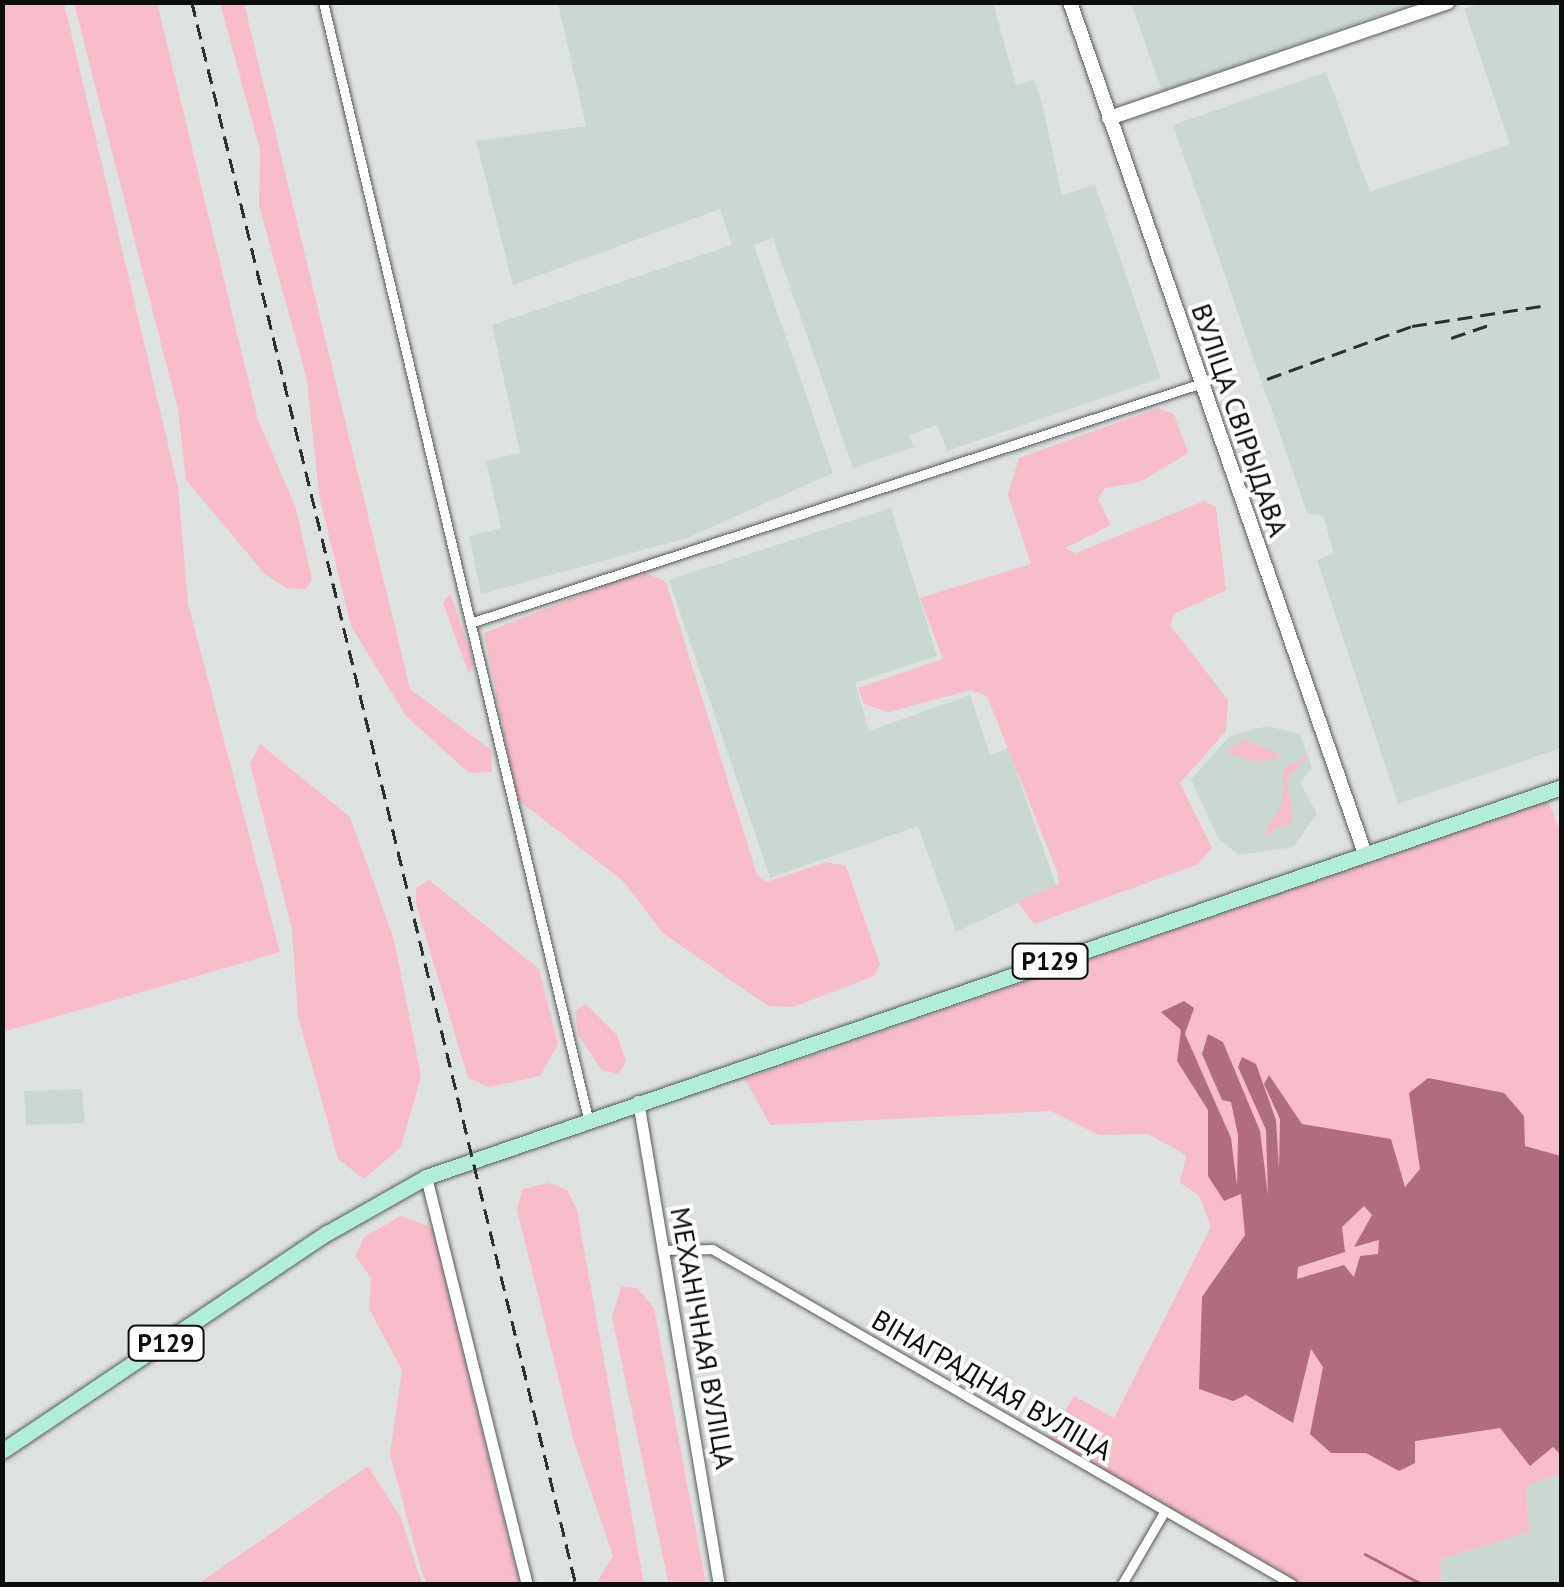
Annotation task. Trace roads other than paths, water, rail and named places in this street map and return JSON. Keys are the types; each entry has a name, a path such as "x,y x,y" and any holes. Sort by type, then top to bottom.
{"main road":[{"name":"ВУЛІЦА СВІРЫДАВА","path":"1070,2 1365,854"},
{"path":"1109,118 1448,2"},
{"name":"Р129","path":"2,1451 327,1233 426,1177 588,1118 1562,788"}],"street":[{"path":"323,2 588,1118"},
{"path":"473,622 1202,383"},
{"name":"МЕХАНІЧНАЯ ВУЛІЦА","path":"638,1101 719,1584"},
{"path":"426,1177 527,1584"},
{"name":"ВІНАГРАДНАЯ ВУЛІЦА","path":"664,1250 712,1249 1292,1584"},
{"path":"1122,1584 1164,1512"}],"waterway":[{"path":"1365,1554 1422,1584"}],"railway":[{"path":"192,2 576,1584"},
{"path":"1267,379 1412,326 1547,305"},
{"path":"1451,338 1489,325"}]}
